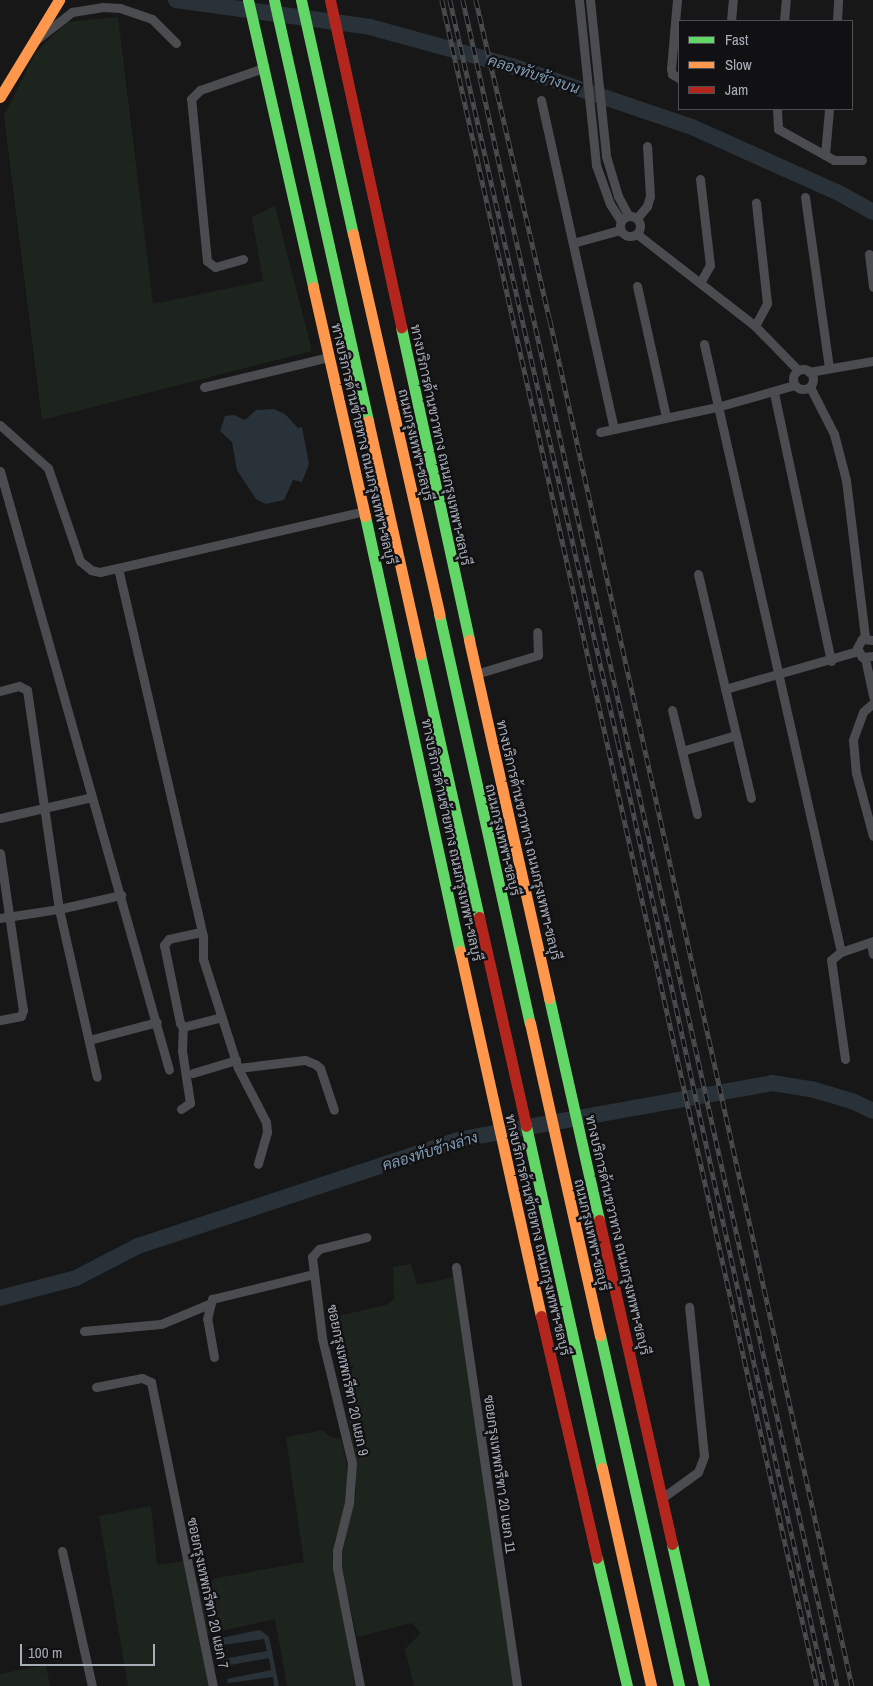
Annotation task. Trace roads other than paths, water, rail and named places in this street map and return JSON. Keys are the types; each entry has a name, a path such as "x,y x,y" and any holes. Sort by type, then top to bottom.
{"main road":[{"name":"ทางบริการด้านซ้ายทาง ถนนกรุงเทพฯ-ชลบุรี","path":"248,0 364,512 490,1094 627,1686"},
{"path":"274,0 516,1090 651,1686"},
{"name":"ถนนกรุงเทพฯ-ชลบุรี","path":"301,0 679,1686"},
{"name":"ทางบริการด้านขวาทาง ถนนกรุงเทพฯ-ชลบุรี","path":"330,0 476,674 704,1686"},
{"path":"0,97 57,6"}],"street":[{"path":"579,0 591,131 602,186 627,221 640,223 637,234"},
{"path":"590,0 603,130 612,176 627,221 625,235 637,234 701,282 755,326 798,370 809,372 829,366 873,361"},
{"path":"677,0 671,68 672,74 678,77"},
{"path":"731,20 733,0"},
{"path":"784,20 786,0"},
{"path":"836,20 838,0"},
{"path":"36,40 72,12 102,7 120,8 152,19 176,43"},
{"path":"243,259 215,268 207,261 191,99 200,90 263,68"},
{"path":"541,100 614,429"},
{"path":"777,110 778,129 834,160 862,160"},
{"path":"825,155 829,110"},
{"path":"591,131 603,130"},
{"path":"573,243 627,221 647,206 650,196 647,146"},
{"path":"700,179 710,265 701,282"},
{"path":"805,197 829,366"},
{"path":"755,326 766,303 756,203"},
{"path":"869,254 873,287"},
{"path":"637,286 666,417"},
{"path":"704,344 777,675 841,952"},
{"path":"204,387 329,357"},
{"path":"798,370 793,380 794,385 799,389 810,387"},
{"path":"809,372 813,382 810,387"},
{"path":"600,432 717,407 794,385"},
{"path":"810,387 834,434 846,480 869,639 857,644 858,651"},
{"path":"774,392 831,661"},
{"path":"0,427 48,468 80,561 91,570 100,572 364,512"},
{"path":"0,471 169,1070"},
{"path":"118,568 202,932 203,959 237,1064 266,1122 267,1132 258,1164"},
{"path":"698,574 751,798"},
{"path":"476,674 538,656 537,632"},
{"path":"725,688 831,661 858,651 869,657 873,697"},
{"path":"0,691 19,686 27,690 59,909 97,1077"},
{"path":"873,703 863,712 853,740 856,773 873,836"},
{"path":"672,710 697,814"},
{"path":"682,751 736,735"},
{"path":"0,818 44,810 92,797"},
{"path":"0,853 4,917 23,1010 21,1016 0,1020"},
{"path":"4,917 59,909 121,895"},
{"path":"181,1109 190,1103 182,1051 183,1027 164,945 169,939 202,932"},
{"path":"844,1059 830,967 831,960 841,952 872,941 873,954"},
{"path":"183,1027 222,1017"},
{"path":"89,1040 157,1022"},
{"path":"192,1074 237,1064 305,1060 320,1068 334,1110"},
{"name":"ซอยกรุงเทพกรีฑา 20 แยก 9","path":"360,1686 337,1568 337,1551 350,1503 352,1464 322,1338 313,1251 366,1237"},
{"name":"ซอยกรุงเทพกรีฑา 20 แยก 11","path":"456,1266 517,1686"},
{"path":"84,1331 161,1324 209,1304 218,1296 314,1274"},
{"path":"209,1304 207,1319 214,1357"},
{"path":"662,1498 698,1472 704,1456 689,1307"},
{"name":"ซอยกรุงเทพกรีฑา 20 แยก 7","path":"96,1387 142,1378 151,1382 213,1686"},
{"path":"62,1551 92,1686"}],"waterway":[{"name":"คลองทับช้างบน","path":"176,0 370,27 515,67 692,127 839,193 873,212"},
{"name":"คลองทับช้างล่าง","path":"0,1298 76,1278 138,1246 462,1139 772,1083 811,1089 852,1101 873,1111"}],"railway":[{"path":"442,0 817,1686"},
{"path":"450,0 618,742 825,1686"},
{"path":"463,0 837,1686"},
{"path":"476,0 550,320 852,1686"}]}
